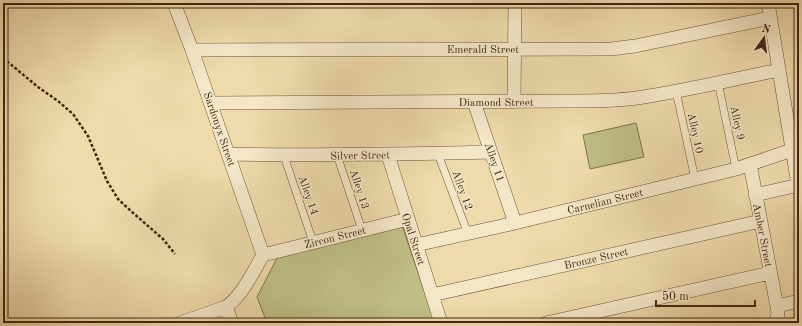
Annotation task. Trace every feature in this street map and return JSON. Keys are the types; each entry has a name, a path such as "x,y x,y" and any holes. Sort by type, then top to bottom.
{"street":[{"name":"Sardonyx Street","path":"174,3 211,103 263,255"},
{"path":"514,3 514,102"},
{"path":"756,195 799,185 768,3"},
{"name":"Emerald Street","path":"192,50 611,49 635,46 770,18"},
{"name":"Diamond Street","path":"211,103 514,102 616,100 642,98 779,70"},
{"name":"Alley 11","path":"474,102 515,223"},
{"name":"Carnelian Street","path":"416,245 515,223 736,169 792,150"},
{"name":"Silver Street","path":"228,154 284,156 491,152"},
{"name":"Opal Street","path":"388,155 441,323"},
{"name":"Amber Street","path":"750,164 777,306 778,316 774,323"},
{"name":"Zircon Street","path":"263,255 408,219"},
{"name":"Bronze Street","path":"432,295 760,221"},
{"path":"180,323 226,307 232,303 238,296 263,255"},
{"path":"546,323 770,273"},
{"path":"777,306 799,301"},
{"path":"226,307 232,323"}],"lane":[{"name":"Alley 9","path":"718,82 736,169"},
{"name":"Alley 10","path":"676,91 695,179"},
{"name":"Alley 12","path":"438,154 468,234"},
{"name":"Alley 13","path":"337,155 362,230"},
{"name":"Alley 14","path":"284,156 314,242"}],"path":[{"path":"3,58 73,114 88,136 107,181 118,199 163,239 175,254"}],"green space":[{"path":"636,123 644,157 590,169 583,135"},
{"path":"402,225 435,323 267,323 257,297 277,258"}]}
